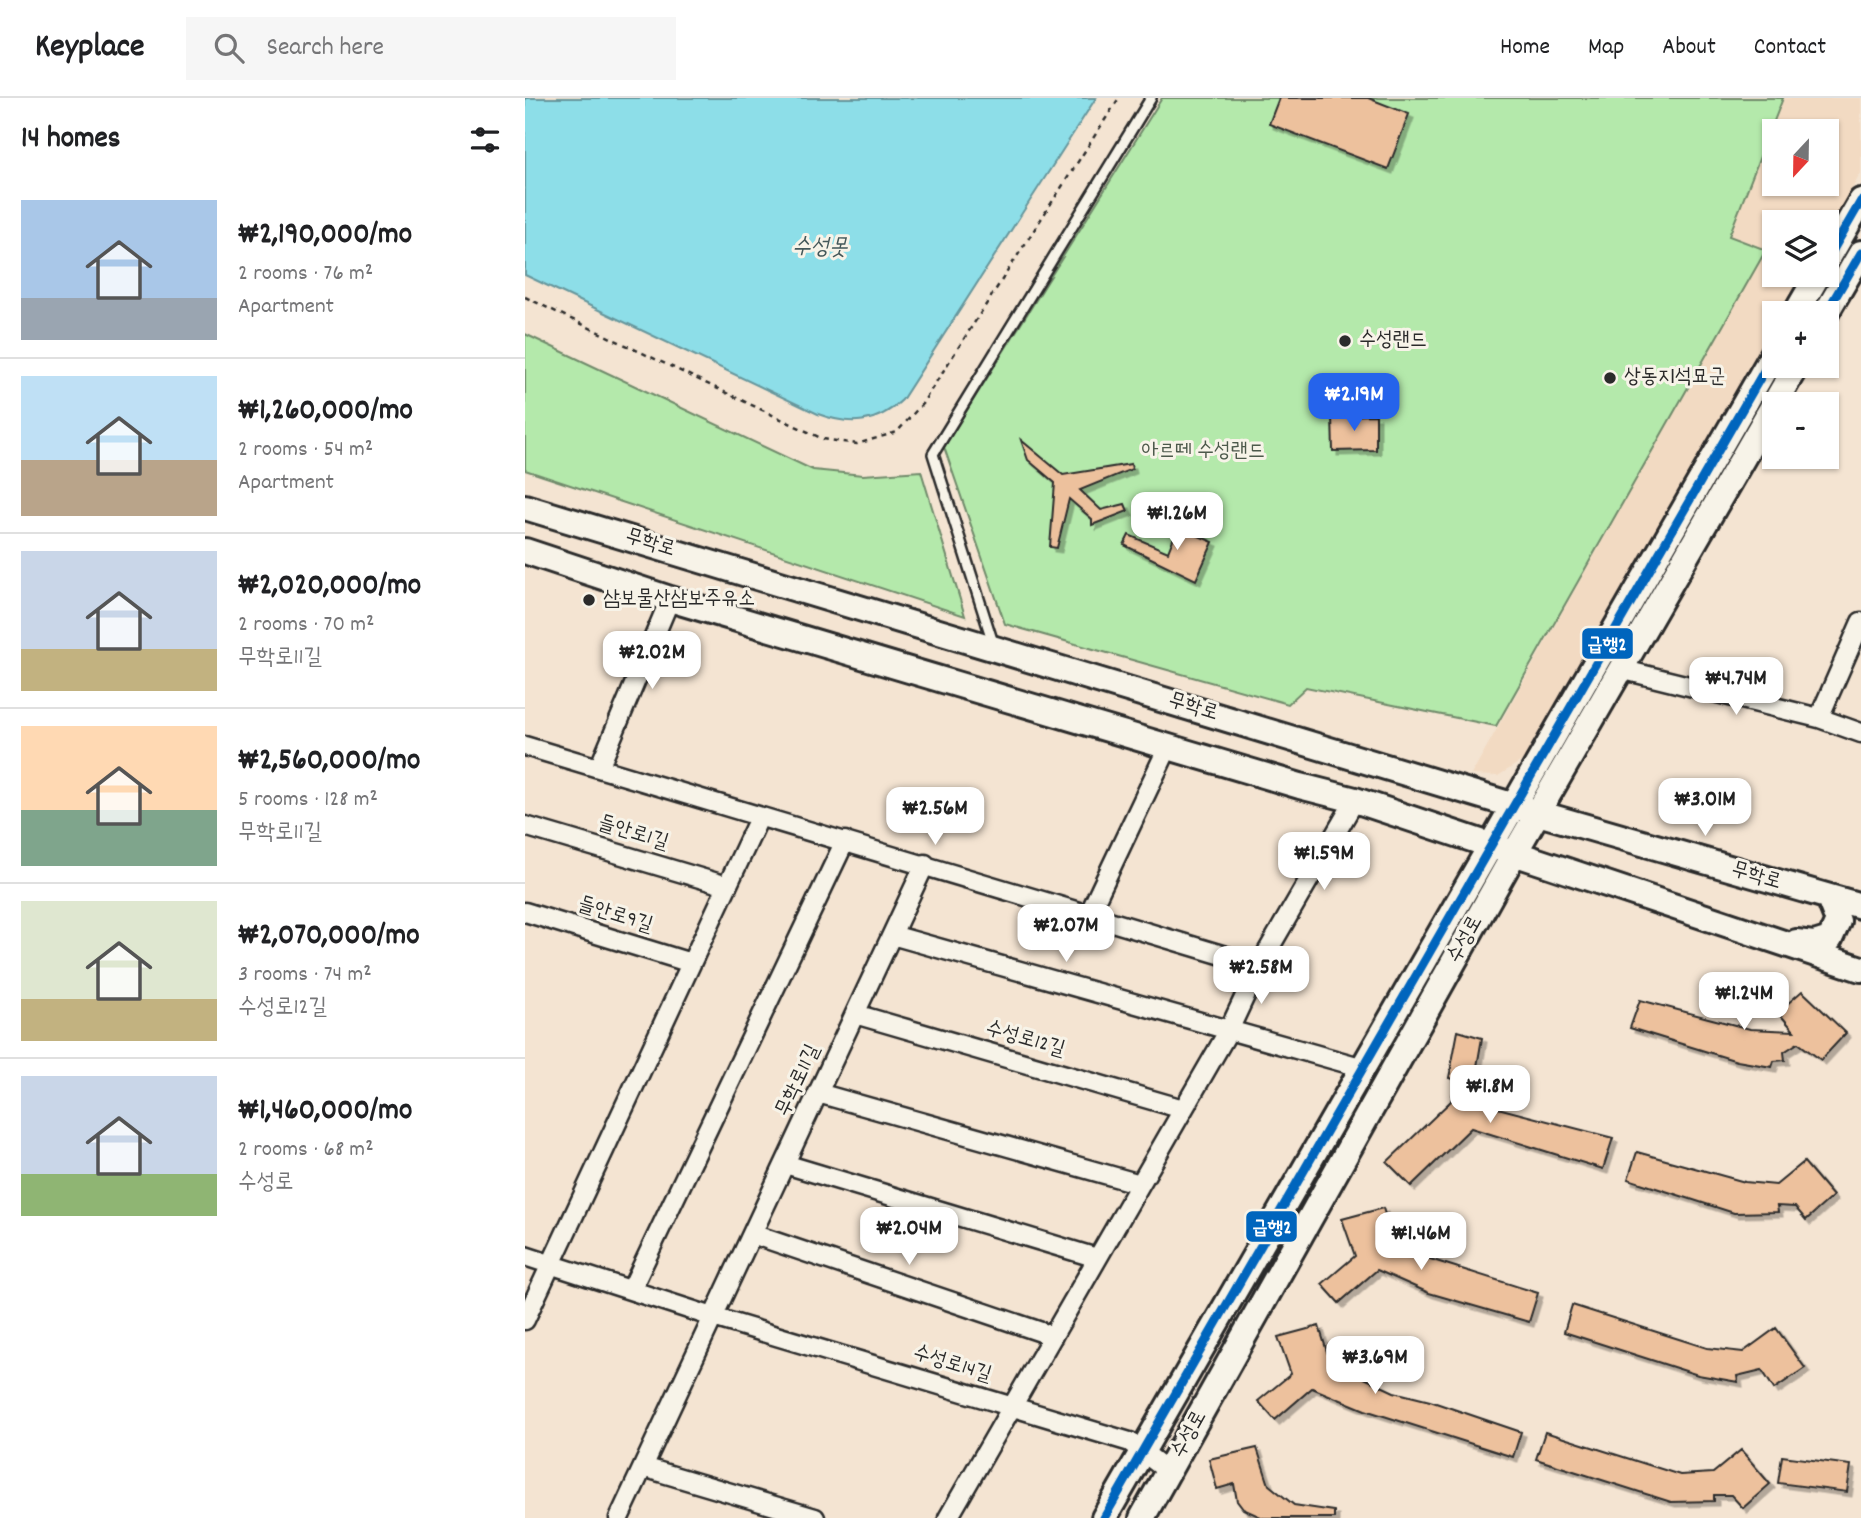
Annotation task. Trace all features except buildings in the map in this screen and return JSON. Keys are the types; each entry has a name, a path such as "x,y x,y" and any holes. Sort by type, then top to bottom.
{"main road":[{"path":"1839,239 1861,201"},
{"path":"1833,301 1861,253"},
{"name":"수성로","path":"1104,1518 1360,1068 1762,374"},
{"name":"수성로","path":"1142,1518 1514,854 1788,378"},
{"name":"무학로","path":"525,507 1538,813 1861,906"},
{"name":"무학로","path":"525,551 670,598 1300,786 1355,800 1861,969"},
{"path":"1782,941 1814,944 1830,939 1838,921 1829,898"}],"street":[{"path":"599,768 670,598"},
{"path":"1819,718 1861,622"},
{"path":"1620,669 1819,718 1861,733"},
{"name":"무학로","path":"1089,914 1169,745"},
{"path":"525,746 1259,966"},
{"path":"948,1518 1229,1030 1259,966 1355,800"},
{"path":"525,1320 759,818"},
{"name":"들안로1길","path":"525,825 727,886"},
{"path":"631,1290 845,841"},
{"name":"무학로11길","path":"713,1317 925,864"},
{"name":"들안로9길","path":"525,912 691,963"},
{"path":"892,934 1360,1068"},
{"name":"수성로12길","path":"855,1014 1183,1110"},
{"path":"818,1093 1140,1184"},
{"path":"785,1164 1097,1258"},
{"path":"752,1234 1053,1336"},
{"name":"수성로14길","path":"525,1256 713,1317 1130,1442 1170,1472"},
{"path":"619,1518 713,1317"},
{"path":"643,1466 815,1518"}],"lane":[{"path":"995,648 933,454 1151,98"}],"path":[{"path":"525,297 823,439 857,444 897,432 922,404 954,357 1119,98"}],"shaded area":[{"path":"1783,98 1861,98 1861,173 1839,211 1762,210 1762,249 1729,236 1762,152 1762,196 1839,196 1839,119 1775,119"},
{"path":"1762,255 1762,287 1795,287 1787,301 1762,301 1762,345 1526,758 1498,776 1471,775"}],"green space":[{"name":"아르떼 수성랜드","path":"1162,98 1783,98 1775,119 1762,119 1762,152 1729,236 1762,248 1762,257 1496,726 1306,687 1288,704 1005,624 944,447"},
{"path":"525,334 813,470 863,475 921,471 965,616 525,470"}],"water":[{"name":"수성못","path":"525,98 1096,98 902,400 883,414 863,421 852,421 818,414 525,275"}],"transit line":[{"name":"급행2","path":"1839,239 1861,201"},
{"name":"급행2","path":"1833,301 1861,253"},
{"name":"급행2","path":"1104,1518 1762,375"}],"place":[{"name":"수성랜드","path":"1345,341"},
{"name":"상동지석묘군","path":"1610,378"},
{"name":"삼보물산삼보주유소","path":"589,600"}]}
